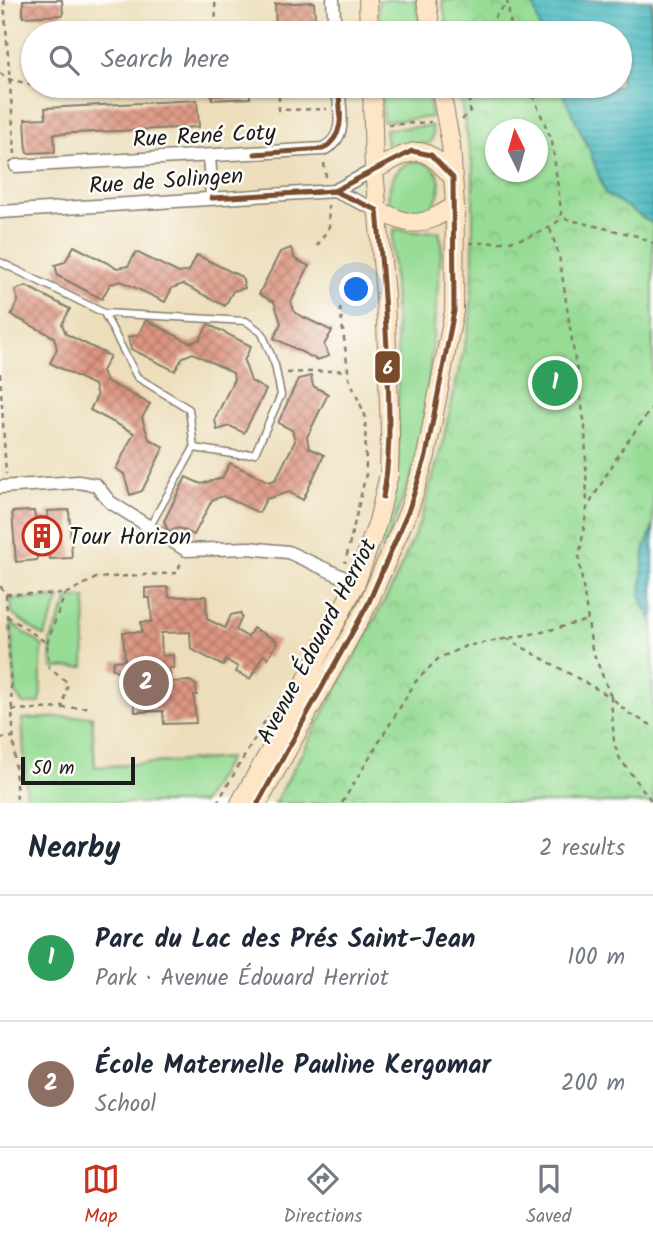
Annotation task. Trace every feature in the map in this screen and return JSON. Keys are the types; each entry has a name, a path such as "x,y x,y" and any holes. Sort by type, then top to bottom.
{"main road":[{"path":"368,0 369,21"},
{"path":"426,0 430,21"},
{"name":"Avenue Édouard Herriot","path":"240,803 271,749 378,521 389,474 385,295 374,170 372,98"},
{"name":"Avenue Édouard Herriot","path":"258,803 368,604 408,512 426,456 454,311 455,206 451,145 442,98"},
{"path":"374,170 412,151 421,150 440,162 453,178"},
{"path":"377,210 398,220 420,223 428,222 455,206"}],"street":[{"path":"333,0 334,21"},
{"name":"Rue René Coty","path":"16,166 323,149 339,137 339,98"},
{"path":"209,156 212,198"},
{"name":"Rue de Solingen","path":"0,212 334,191 374,170"},
{"name":"Rue de Solingen","path":"334,191 377,210"},
{"path":"3,487 78,482 96,485 110,502 186,551 248,548 288,552 349,579"}],"lane":[{"path":"0,262 104,313 246,321 262,333 277,374 281,395 255,453 239,455 194,447"},
{"path":"104,313 137,377 189,409 194,447 150,526"}],"path":[{"path":"4,0 16,166"},
{"path":"215,0 216,21"},
{"path":"491,21 508,2"},
{"path":"508,2 510,21"},
{"path":"0,73 8,79 21,82"},
{"path":"457,121 461,121 470,111 469,98"},
{"path":"534,98 552,141 562,218"},
{"path":"467,243 512,243 550,229 562,218"},
{"path":"562,218 636,236 653,243"},
{"path":"550,229 559,255 585,426 587,508 579,558 592,649 611,697 614,743 620,759 653,803"},
{"path":"340,307 348,370 365,415 366,474 349,579"},
{"path":"277,374 348,370"},
{"path":"0,373 3,487"},
{"path":"587,508 620,452 653,406"},
{"path":"6,594 65,594 96,578 177,573 186,551"},
{"path":"0,586 6,594 17,803"},
{"path":"62,708 68,683 49,668 47,643 65,594"},
{"path":"7,615 47,643"},
{"path":"342,803 416,681 439,658 466,646 588,620"},
{"path":"506,638 611,697 628,713 653,726"},
{"path":"12,710 91,707"},
{"path":"217,803 268,716"},
{"path":"0,738 14,737"}],"green space":[{"path":"378,0 416,0 419,21 379,21"},
{"path":"442,0 653,0 653,803 275,803 392,587 420,522 442,445 470,321 473,168 460,98 632,98 632,21 446,21"},
{"path":"382,98 429,98 431,117 383,122"},
{"path":"432,126 433,136 430,143 403,145 391,149 387,147 385,129"},
{"path":"413,161 429,165 437,174 440,185 438,196 431,207 422,214 411,216 399,212 388,200 394,176"},
{"path":"394,229 439,231 442,244 427,399 417,460 384,549 377,545 392,494 398,460 398,365 392,247"},
{"path":"60,598 44,637 12,614 11,599"},
{"path":"69,598 86,598 84,667 52,668 50,642"},
{"path":"11,623 43,646 40,703 23,704 16,694"},
{"path":"92,716 95,767 229,758 202,803 27,803 22,719"}],"water":[{"path":"532,0 651,0 653,224 605,193 589,149 565,98 632,98 632,21 538,21"},
{"path":"653,527 653,622 641,599 644,550"}],"building":[{"path":"23,0 62,0 63,15 23,17"},
{"path":"314,2 315,21 276,21 275,4"},
{"path":"212,98 250,98 212,100"},
{"path":"197,100 199,127 54,134 55,152 27,153 25,119 46,118 45,108"},
{"path":"74,246 117,268 128,266 136,252 179,273 189,271 197,255 242,277 245,288 233,291 225,306 183,284 172,288 165,302 121,281 110,284 102,299 58,276 55,265 65,262"},
{"path":"291,248 295,259 309,266 291,302 295,313 332,331 324,345 329,356 317,360 274,338 281,323 274,302 259,294 280,252"},
{"path":"26,286 70,309 62,324 66,334 110,356 102,371 106,381 150,404 142,418 149,439 164,447 142,491 130,495 124,474 116,469 134,433 90,410 97,396 94,385 50,363 57,349 54,337 11,315 18,301 15,290"},
{"path":"146,320 190,343 200,339 208,324 251,346 244,361 251,381 266,390 244,433 230,426 217,430 215,419 234,379 233,373 193,353 183,357 175,371 131,349 128,337 138,335"},
{"path":"311,376 313,386 328,394 307,437 309,448 324,455 303,500 289,492 266,499 259,513 223,496 212,500 194,535 179,528 168,531 164,521 186,477 201,484 222,478 230,463 270,482 276,479 295,441 292,430 278,423 298,379"},
{"name":"Tour Horizon","path":"69,510 72,558 50,559 49,554 37,554 37,560 16,562 12,512 34,511 35,517 48,517 47,511"},
{"path":"168,587 169,597 206,596 207,619 225,628 231,615 240,613 242,617 236,630 248,637 253,628 278,641 268,658 263,655 250,679 236,672 238,667 226,660 223,666 191,649 190,632 161,633 162,656 173,655 174,668 169,668 170,682 190,681 196,685 196,723 164,724 163,711 135,712 132,671 119,672 112,668 114,661 125,660 123,632 142,632 141,622 152,622 150,598 145,598 145,588"}],"transit line":[{"name":"6","path":"255,154 323,149 331,143 339,129 339,98"},
{"name":"6","path":"212,198 334,191 412,151 431,155 453,178 454,311 426,456 408,512 368,604 258,803"},
{"name":"6","path":"303,193 334,191 377,210 389,404 383,497"}],"place":[{"name":"Parc du Lac des Prés Saint-Jean","path":"555,383"},
{"name":"Tour Horizon","path":"42,536"},
{"name":"École Maternelle Pauline Kergomar","path":"146,683"}]}
